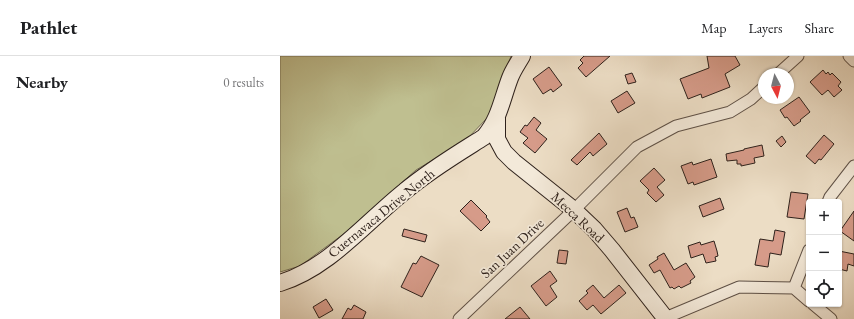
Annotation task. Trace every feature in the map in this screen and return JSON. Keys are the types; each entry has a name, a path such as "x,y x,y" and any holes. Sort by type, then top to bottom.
{"street":[{"name":"Cuernavaca Drive North","path":"280,283 292,279 312,268 334,252 416,182 484,137 491,130 497,118 510,77 522,56"},
{"path":"785,68 798,56"},
{"path":"849,56 854,61"},
{"name":"San Juan Drive","path":"459,319 637,148 676,126 730,112 751,99 758,93"},
{"name":"Mecca Road","path":"497,118 497,140 504,152 514,162 574,210 612,250 666,318"},
{"path":"829,199 854,166"},
{"path":"794,288 806,258"},
{"path":"666,318 739,287 794,288 806,298"},
{"path":"817,307 831,319"}],"green space":[{"path":"280,56 511,56 490,115 466,140 416,170 345,233 300,266 280,272"}],"building":[{"path":"584,56 610,56 586,77 578,68 583,63 580,60"},
{"path":"707,56 735,56 740,65 725,74 730,87 702,98 701,94 688,99 680,79 709,68"},
{"path":"549,67 562,85 553,92 551,89 543,94 533,79"},
{"path":"823,70 826,74 828,72 830,75 832,73 841,82 838,86 842,90 834,97 828,90 822,95 810,82"},
{"path":"632,73 636,82 628,84 625,75"},
{"path":"627,91 635,103 618,113 611,101"},
{"path":"799,97 810,112 794,126 787,117 785,118 780,110 789,104 794,104 794,100"},
{"path":"534,117 541,123 536,130 547,139 535,153 523,143 528,138 520,132"},
{"path":"599,133 607,144 593,156 590,152 577,165 571,160"},
{"path":"824,135 834,144 821,160 819,159 815,164 806,156"},
{"path":"782,136 786,142 781,147 776,141"},
{"path":"762,145 764,156 754,158 755,163 741,166 741,164 737,164 737,160 727,161 726,154"},
{"path":"711,159 717,177 694,185 693,182 688,184 681,166 692,162 693,165"},
{"path":"654,168 665,180 657,187 664,195 656,202 647,193 649,190 640,181"},
{"path":"791,192 808,194 804,219 787,217"},
{"path":"720,198 724,209 703,217 699,206"},
{"path":"471,200 487,216 486,217 490,222 481,231 460,211"},
{"path":"627,208 631,218 634,217 638,227 625,232 617,212"},
{"path":"854,211 854,241 842,232 842,228"},
{"path":"404,229 427,235 425,242 402,236"},
{"path":"775,230 785,232 781,255 770,253 768,267 755,265 760,239 773,241"},
{"path":"714,241 718,256 715,257 716,261 706,263 703,254 691,258 688,246 700,242 701,245"},
{"path":"559,250 568,251 566,264 557,263"},
{"path":"842,252 854,254 854,266 848,264 847,271 842,270"},
{"path":"664,253 674,270 686,263 695,277 690,281 691,283 681,288 679,286 674,289 672,287 670,288 660,270 654,273 649,265 658,259 657,257"},
{"path":"421,256 439,265 422,297 401,287 413,263 416,264"},
{"path":"550,271 557,281 550,286 557,297 546,306 531,286"},
{"path":"593,285 604,298 619,285 626,293 601,314 593,305 587,310 579,301 588,293 586,291"},
{"path":"326,299 333,310 319,318 313,307"},
{"path":"354,305 366,312 363,319 342,319 348,308 351,310"},
{"path":"520,307 530,319 505,319"}]}
